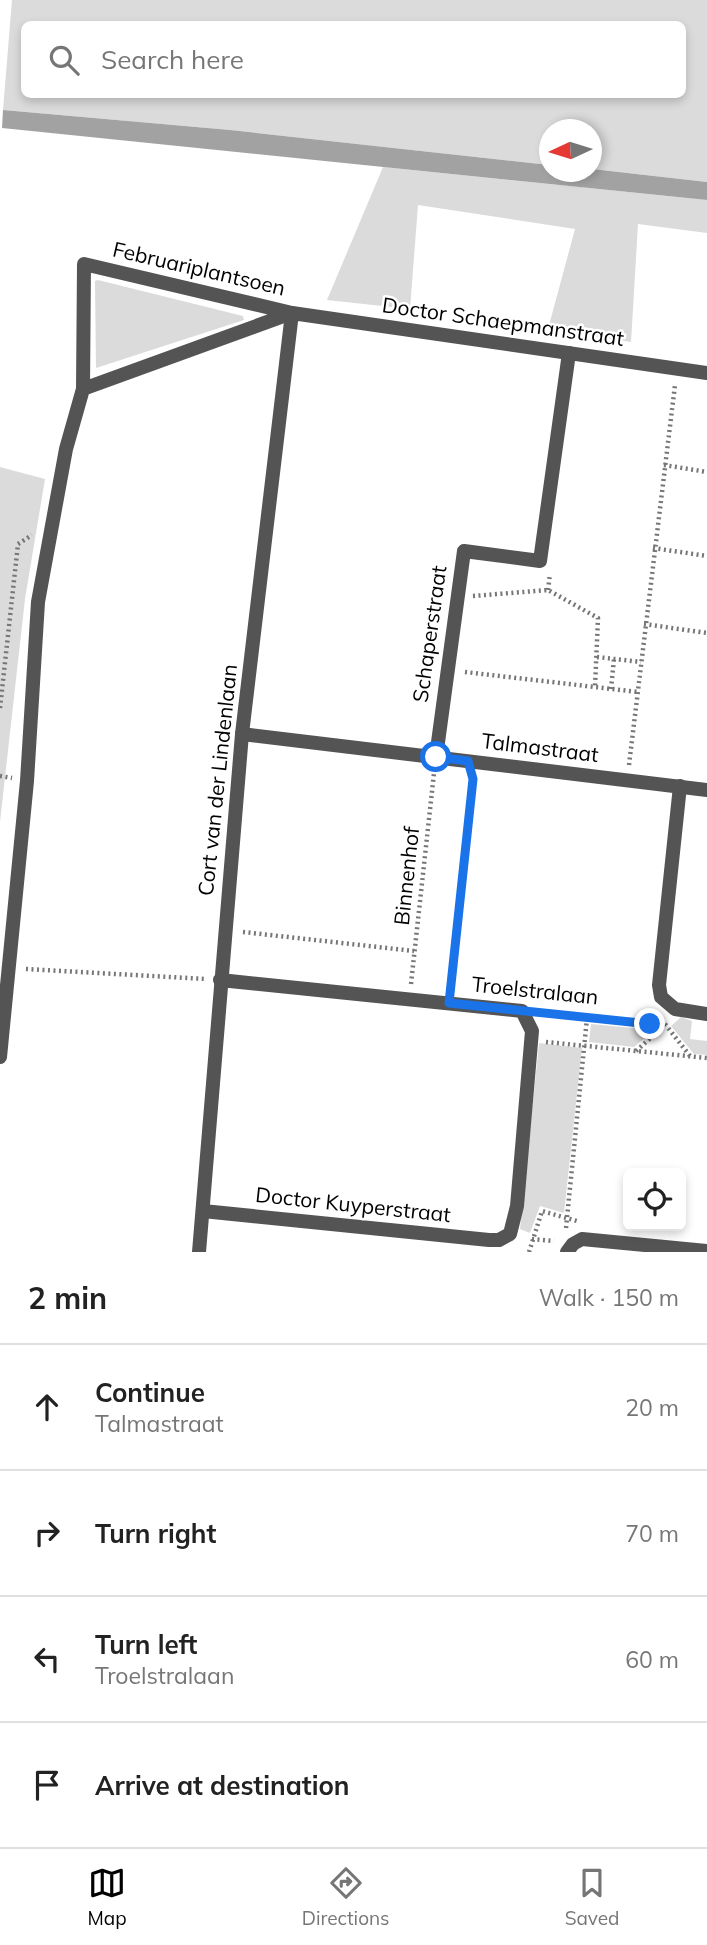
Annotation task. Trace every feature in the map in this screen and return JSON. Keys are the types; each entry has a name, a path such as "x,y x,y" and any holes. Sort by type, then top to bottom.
{"street":[{"name":"Februariplantsoen","path":"84,264 292,313 83,389 84,264"},
{"name":"Doctor Schaepmanstraat","path":"292,313 707,373"},
{"name":"Cort van der Lindenlaan","path":"199,1252 242,734 292,313"},
{"name":"Schaperstraat","path":"436,757 464,551 540,561 569,352"},
{"path":"0,1056 27,781 38,602 51,523 83,389"},
{"name":"Talmastraat","path":"242,734 707,790"},
{"path":"680,786 659,985 661,997 671,1006 707,1014"},
{"name":"Troelstralaan","path":"220,980 522,1011"},
{"path":"504,1237 517,1206 532,1031 522,1011"},
{"name":"Doctor Kuyperstraat","path":"203,1210 504,1237"},
{"path":"568,1246 582,1239 707,1251"}],"path":[{"path":"627,780 653,548 678,369"},
{"path":"664,466 707,472"},
{"path":"0,708 18,544 51,523"},
{"path":"653,548 707,556"},
{"path":"456,597 548,590 598,618 595,687"},
{"path":"644,624 707,633"},
{"path":"597,657 641,662"},
{"path":"611,689 614,659"},
{"path":"446,670 638,692"},
{"name":"Binnenhof","path":"409,999 436,757"},
{"path":"449,1003 473,779 468,761"},
{"path":"225,930 414,951"},
{"path":"8,968 220,980"},
{"path":"671,1006 661,1019 690,1057"},
{"name":"Troelstralaan","path":"522,1011 650,1024 661,1019"},
{"path":"504,1237 568,1246 587,1018"},
{"path":"635,1051 665,1025"},
{"path":"531,1040 707,1058"}],"shaded area":[{"path":"12,0 707,0 707,182 602,170 602,119 539,119 539,164 230,130 3,110"},
{"path":"3,110 230,130 539,164 539,182 602,182 602,170 707,182 707,200 2,128"},
{"path":"383,167 707,200 707,233 638,224 631,342 548,329 575,229 418,205 410,309 327,300"},
{"path":"95,281 243,316 244,320 96,368"},
{"path":"0,467 45,479 25,599 0,822"},
{"path":"681,1017 692,1021 690,1039 707,1041 707,1055 694,1054 671,1026"},
{"path":"591,1024 654,1030 634,1047 589,1042"},
{"path":"539,1043 582,1048 564,1213 540,1206 530,1233 520,1229"}],"route":[{"path":"436,757 468,761 473,779 449,1003 650,1024"}]}
